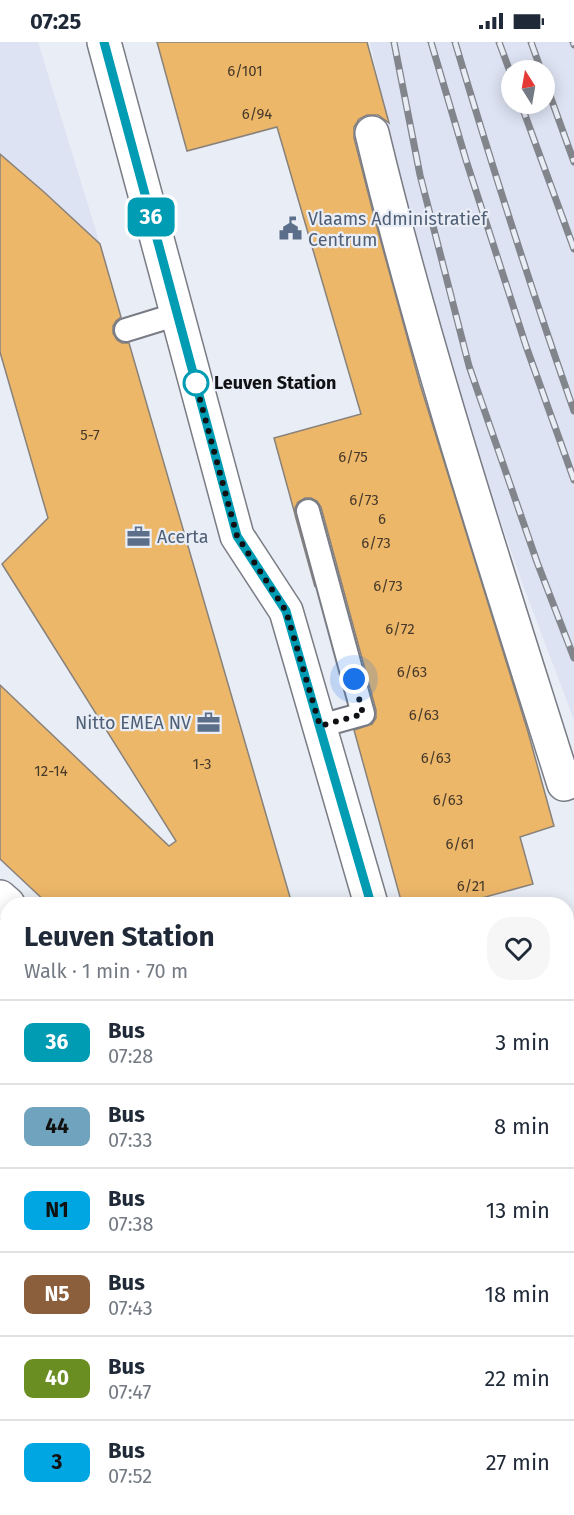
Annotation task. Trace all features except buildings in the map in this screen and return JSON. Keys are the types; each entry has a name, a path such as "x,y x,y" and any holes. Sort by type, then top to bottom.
{"street":[{"path":"104,42 237,536 286,611 369,897"},
{"path":"372,133 396,233 460,454 564,783 574,780"}],"lane":[{"path":"126,330 178,314"},
{"path":"308,511 363,714 320,726"}],"shaded area":[{"path":"0,42 38,42 100,244 0,273"},
{"path":"370,42 574,42 574,720 522,582 451,379 401,186"}],"railway":[{"path":"394,42 420,175 469,366 537,562 574,658"},
{"path":"431,42 526,346 574,480"},
{"path":"455,42 512,227 574,411"},
{"path":"499,42 506,60"},
{"path":"531,42 537,60"},
{"path":"555,109 574,162"},
{"path":"525,114 574,249"}],"bus line":[{"name":"36","path":"104,42 237,536 286,611 369,897"}],"place":[{"name":"Vlaams Administratief Centrum","path":"290,229"},
{"name":"Leuven Station","path":"196,383"},
{"name":"Acerta","path":"139,537"},
{"name":"Nitto EMEA NV","path":"209,723"}],"route":[{"path":"196,383 195,381 237,536 286,611 320,726 363,714 354,679"}]}
